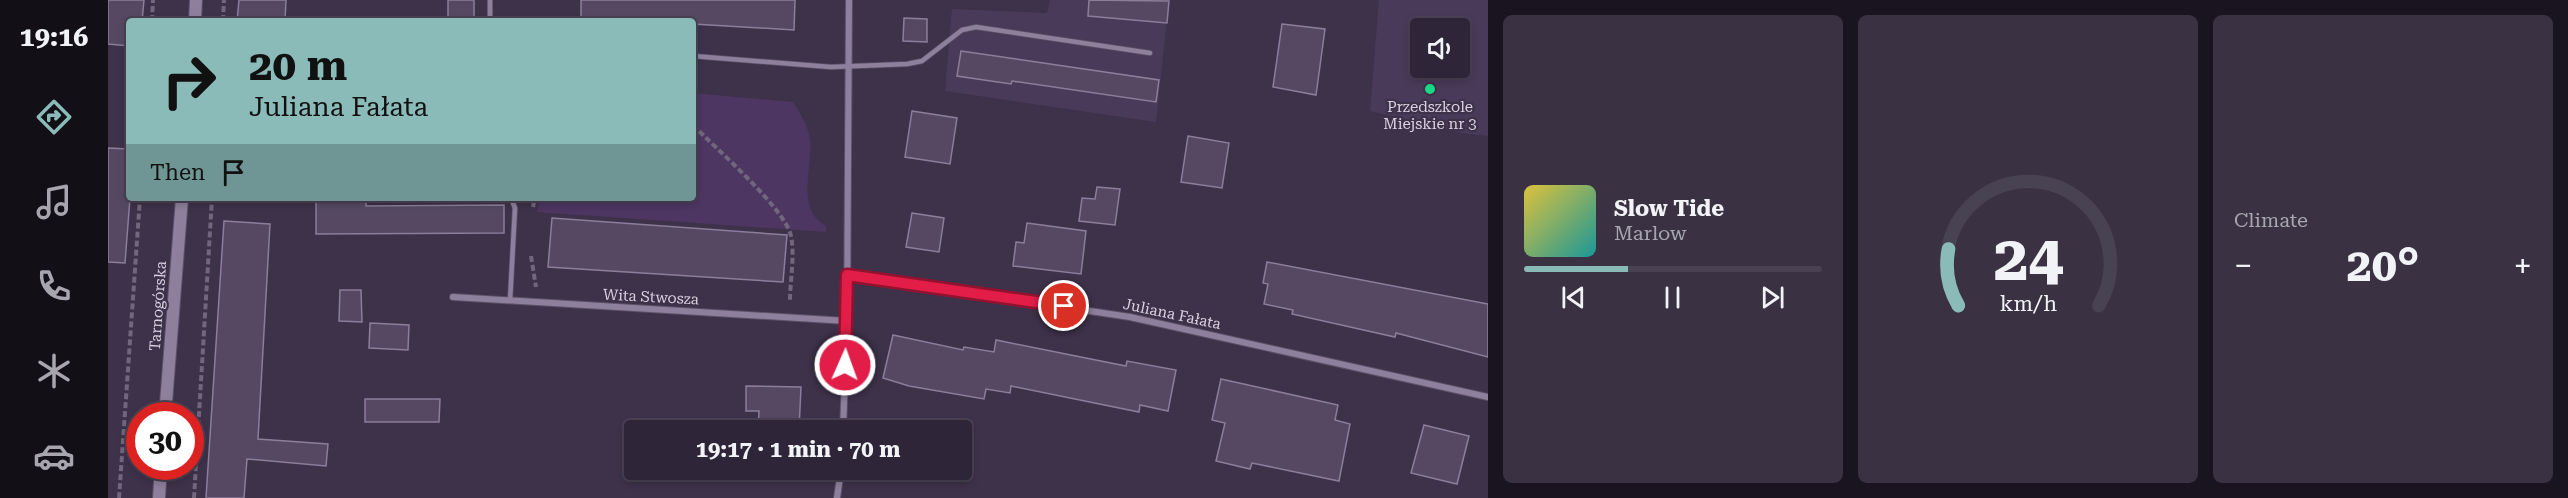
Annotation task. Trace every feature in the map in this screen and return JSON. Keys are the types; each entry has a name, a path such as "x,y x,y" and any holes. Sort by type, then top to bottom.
{"main road":[{"path":"195,18 196,0"},
{"name":"Tarnogórska","path":"166,402 182,201"},
{"path":"159,498 160,480"}],"street":[{"path":"843,420 847,321 849,0"},
{"name":"Juliana Fałata","path":"847,275 1130,317 1488,397"},
{"name":"Wita Stwosza","path":"453,297 847,321"},
{"path":"837,498 840,480"}],"lane":[{"path":"490,0 490,18"},
{"path":"696,56 848,66 922,61 962,30 976,27 1150,53"},
{"path":"510,301 515,208 512,201"}],"path":[{"path":"152,18 153,0"},
{"path":"223,18 224,0"},
{"path":"696,128 769,202 788,228 792,238 789,317"},
{"path":"119,498 140,201"},
{"path":"194,498 212,201"},
{"path":"531,218 534,201"},
{"path":"530,248 538,303"}],"shaded area":[{"path":"1050,0 1169,0 1156,122 945,91 952,9 1047,13"},
{"name":"Przedszkole Miejskie nr 3","path":"1379,0 1488,0 1488,136 1462,133 1370,111"},
{"path":"696,93 793,102 804,120 809,135 808,199 817,218 826,226 826,232 537,212 539,201 696,201"}],"building":[{"path":"108,0 144,0 142,18 126,18 126,46 108,44"},
{"path":"239,0 286,0 285,18 237,18"},
{"path":"448,0 474,0 474,18 448,18"},
{"path":"581,0 795,0 794,30 696,24 696,18 581,18"},
{"path":"1089,0 1169,1 1167,23 1088,16"},
{"path":"904,18 927,19 927,42 903,41"},
{"path":"1282,24 1325,29 1316,95 1273,87"},
{"path":"961,51 1159,80 1156,102 1012,81 1011,84 957,76"},
{"path":"912,111 957,118 950,164 905,157"},
{"path":"1188,136 1229,143 1222,188 1181,182"},
{"path":"108,148 126,149 126,201 130,201 125,263 108,262"},
{"path":"1097,187 1120,189 1115,225 1079,221 1082,198 1095,199"},
{"path":"316,201 366,201 366,206 504,205 504,233 316,234"},
{"path":"912,213 944,218 939,252 906,247"},
{"path":"552,218 787,235 783,282 548,267"},
{"path":"224,221 270,224 258,439 328,444 326,466 247,459 244,498 206,498"},
{"path":"1027,223 1086,231 1081,274 1013,266 1016,242 1024,243"},
{"path":"1267,262 1488,304 1488,357 1396,333 1395,337 1292,314 1293,310 1264,304 1268,284 1263,283"},
{"path":"340,290 361,290 362,322 339,321"},
{"path":"370,323 409,325 408,350 369,348"},
{"path":"893,335 963,350 964,347 994,352 996,340 1126,366 1127,361 1176,370 1168,411 1140,405 1139,412 1011,386 1010,393 986,389 984,399 909,386 883,378"},
{"path":"1221,379 1338,405 1335,420 1350,424 1339,481 1252,463 1250,469 1216,461 1225,423 1212,420"},
{"path":"746,386 801,387 799,420 759,420 759,411 746,411"},
{"path":"365,399 440,399 439,422 365,422"},
{"path":"1424,425 1469,436 1457,484 1411,473"}],"place":[{"name":"Przedszkole Miejskie nr 3","path":"1430,89"}],"route":[{"path":"845,365 847,275 1064,306"}]}
